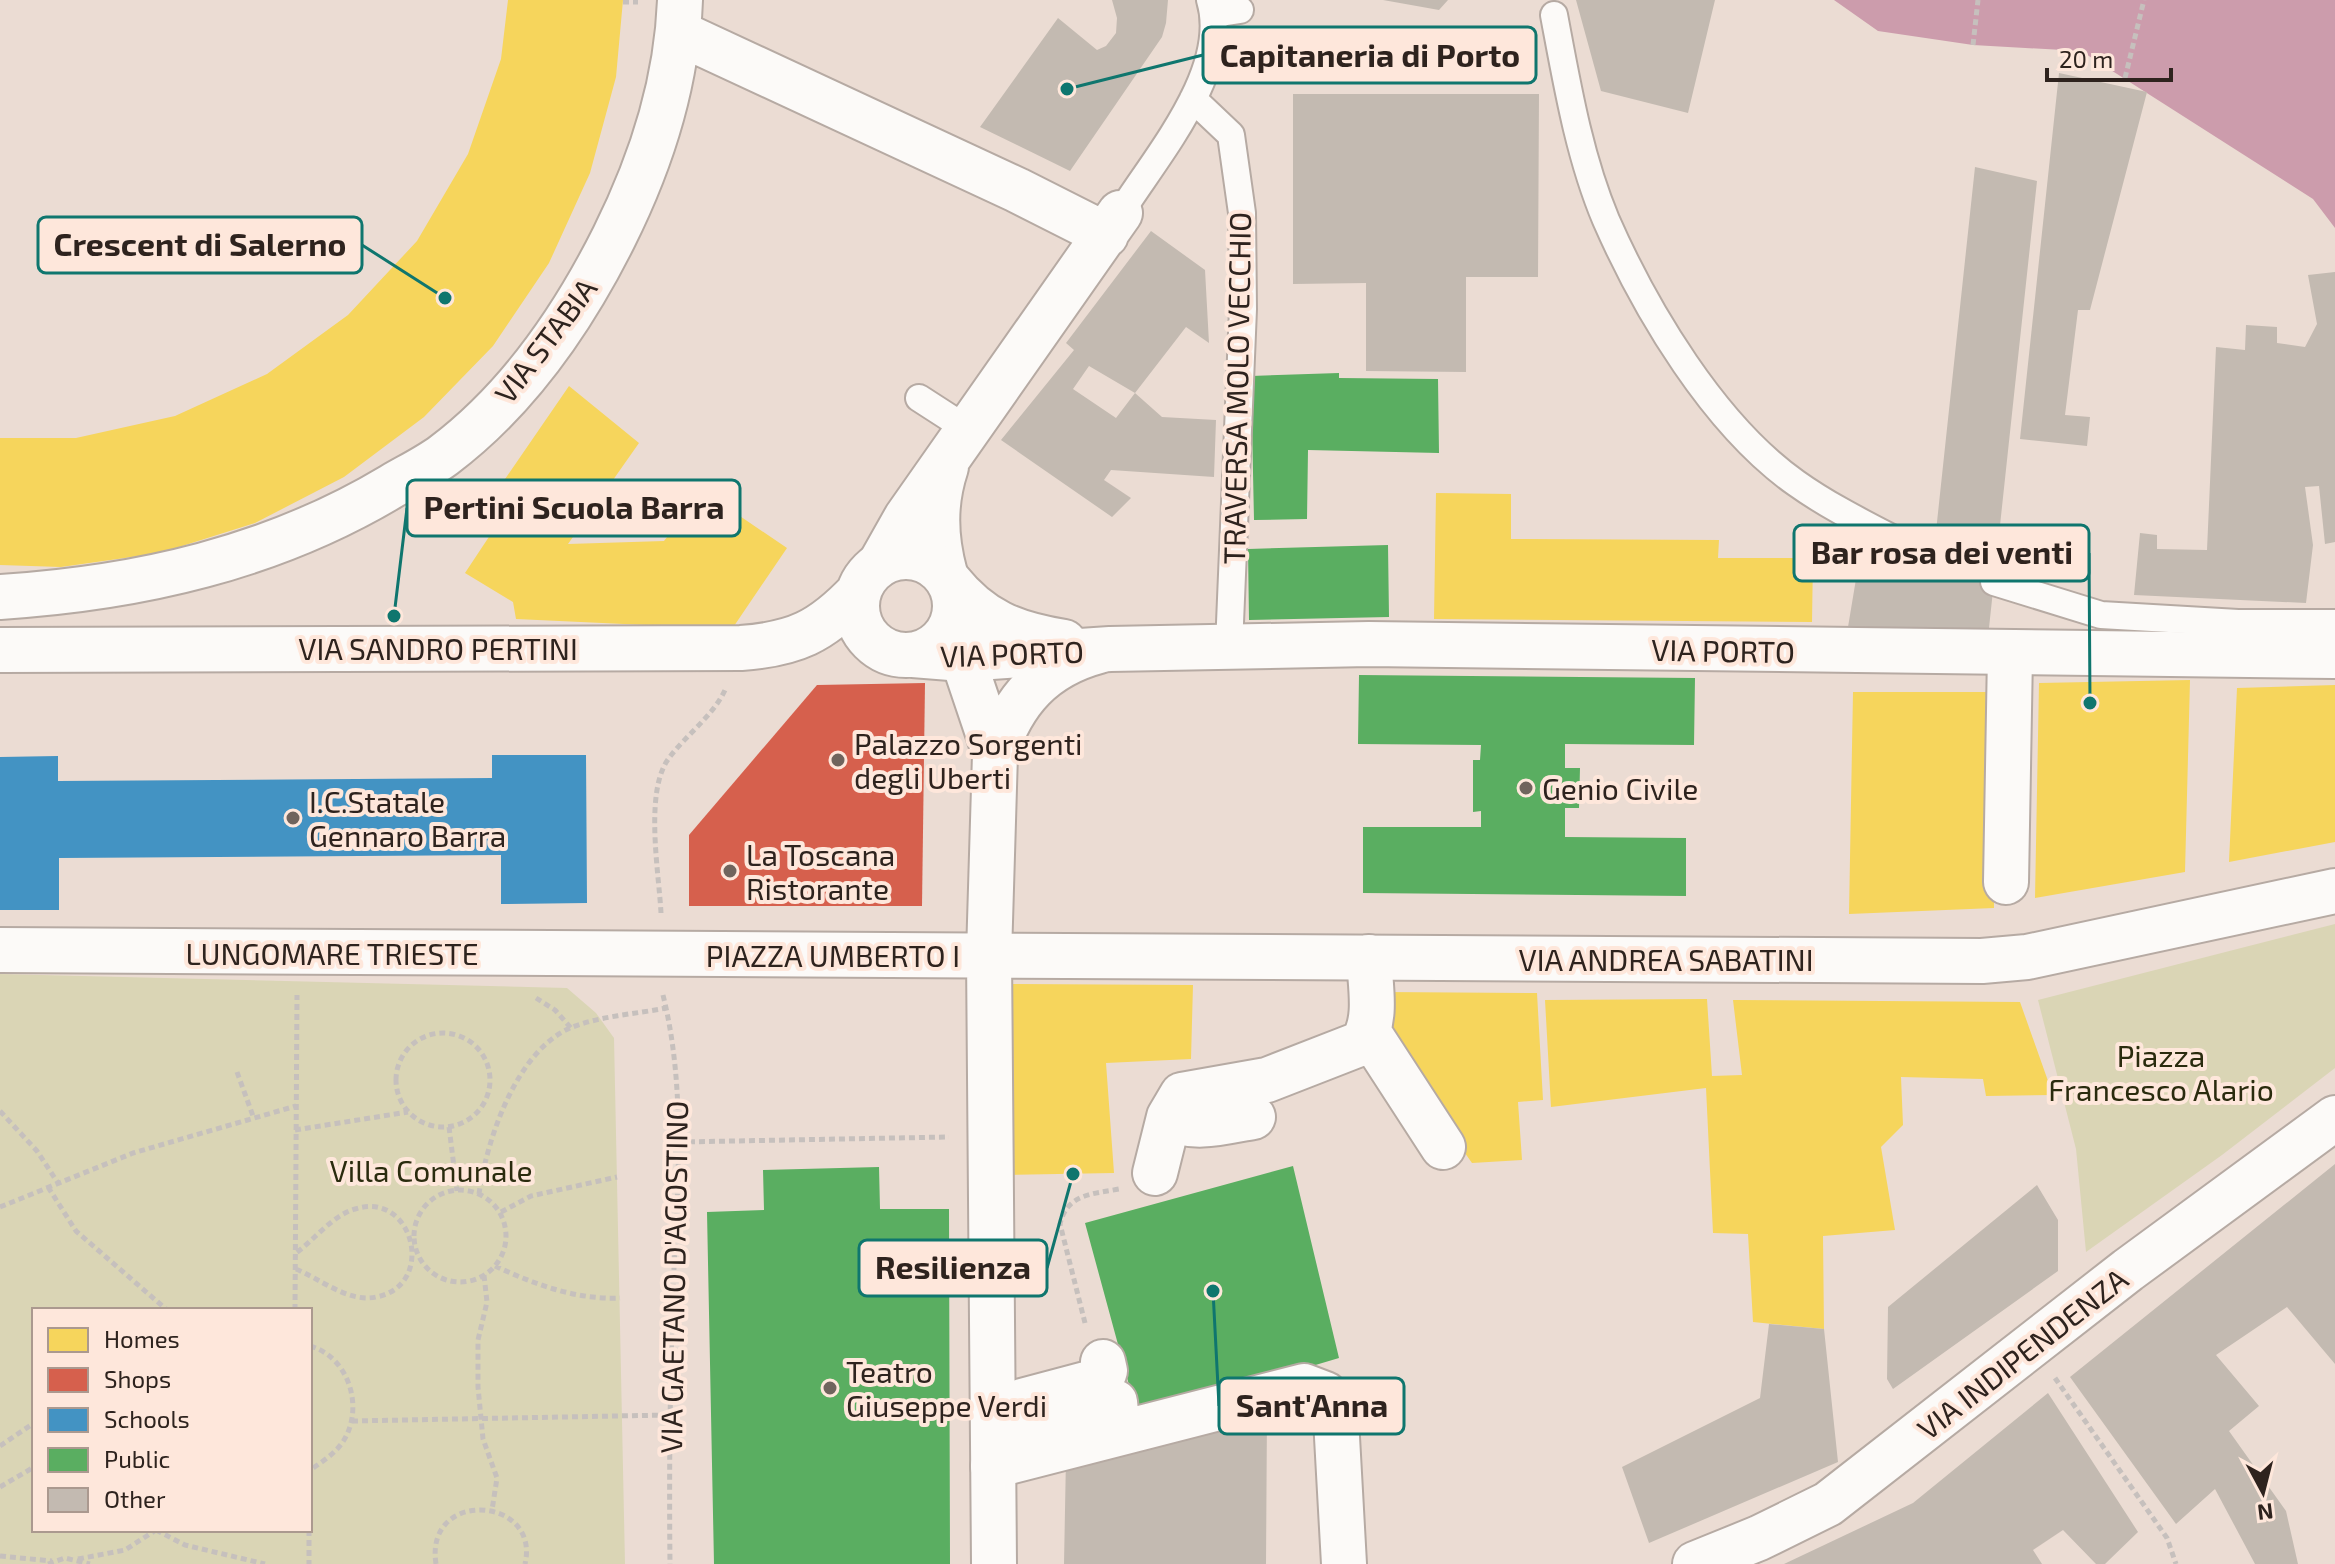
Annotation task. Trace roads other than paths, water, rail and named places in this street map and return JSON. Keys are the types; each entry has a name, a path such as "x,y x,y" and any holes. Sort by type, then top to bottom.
{"main road":[{"name":"VIA STABIA","path":"0,597 104,588 195,570 324,525 444,455 506,398 536,363 601,263 649,155 670,88 680,17 1017,190 1113,223"},
{"name":"VIA SANDRO PERTINI","path":"0,650 773,645 804,637 837,615 870,578 906,518 1113,223"},
{"path":"959,441 939,490 937,542 950,588 963,659 995,754 989,955"},
{"path":"908,556 934,565 950,588 943,639 913,655 899,655 874,644 859,620 870,578 908,556"},
{"name":"VIA PORTO","path":"950,588 970,607 1018,632 1110,649"},
{"name":"VIA PORTO","path":"913,655 963,659 1110,649 1369,644 2010,654 2100,635 2335,656"},
{"path":"995,754 1017,703 1037,681 1078,657 1110,649"},
{"path":"2006,882 2010,654"},
{"name":"VIA ANDREA SABATINI","path":"989,955 1982,961 2027,957 2335,891"},
{"name":"LUNGOMARE TRIESTE","path":"0,950 299,954 663,974"},
{"name":"PIAZZA UMBERTO I","path":"663,974 989,955 994,1564"},
{"path":"1369,957 1369,1033 1443,1147"},
{"path":"1155,1173 1169,1117 1182,1095 1267,1080 1350,1049 1362,1043 1369,1033"},
{"path":"1169,1117 1186,1123 1211,1124 1253,1117"},
{"name":"VIA INDIPENDENZA","path":"1695,1564 1759,1538 1828,1504 2031,1349 2128,1270 2335,1118"},
{"path":"993,1459 1117,1422 1115,1402 1025,1420 1022,1401 1101,1380 1105,1371 1095,1346"},
{"path":"993,1459 1060,1446 1304,1386 1325,1394 1336,1419 1344,1564"}],"lane":[{"path":"1113,223 1193,99 1207,70 1221,8"},
{"path":"1554,15 1584,153 1606,219 1665,330 1691,368 1726,418 1795,482 1933,560"},
{"name":"TRAVERSA MOLO VECCHIO","path":"1193,99 1231,135 1242,213 1243,309 1229,647"},
{"path":"919,398 959,441"},
{"path":"1994,582 2100,635 2238,623 2335,623"}],"place":[{"name":"Capitaneria di Porto","path":"1067,89"},
{"name":"Crescent di Salerno","path":"445,298"},
{"name":"Pertini Scuola Barra","path":"394,616"},
{"name":"Bar rosa dei venti","path":"2090,703"},
{"name":"Palazzo Sorgenti degli Uberti","path":"838,760"},
{"name":"Genio Civile","path":"1526,788"},
{"name":"I.C.Statale Gennaro Barra","path":"293,818"},
{"name":"La Toscana Ristorante","path":"730,871"},
{"name":"Resilienza","path":"1073,1174"},
{"name":"Sant'Anna","path":"1213,1291"},
{"name":"Teatro Giuseppe Verdi","path":"830,1388"}],"park label":[{"name":"Piazza Francesco Alario","path":"2161,1072"},
{"name":"Villa Comunale","path":"431,1170"}]}
